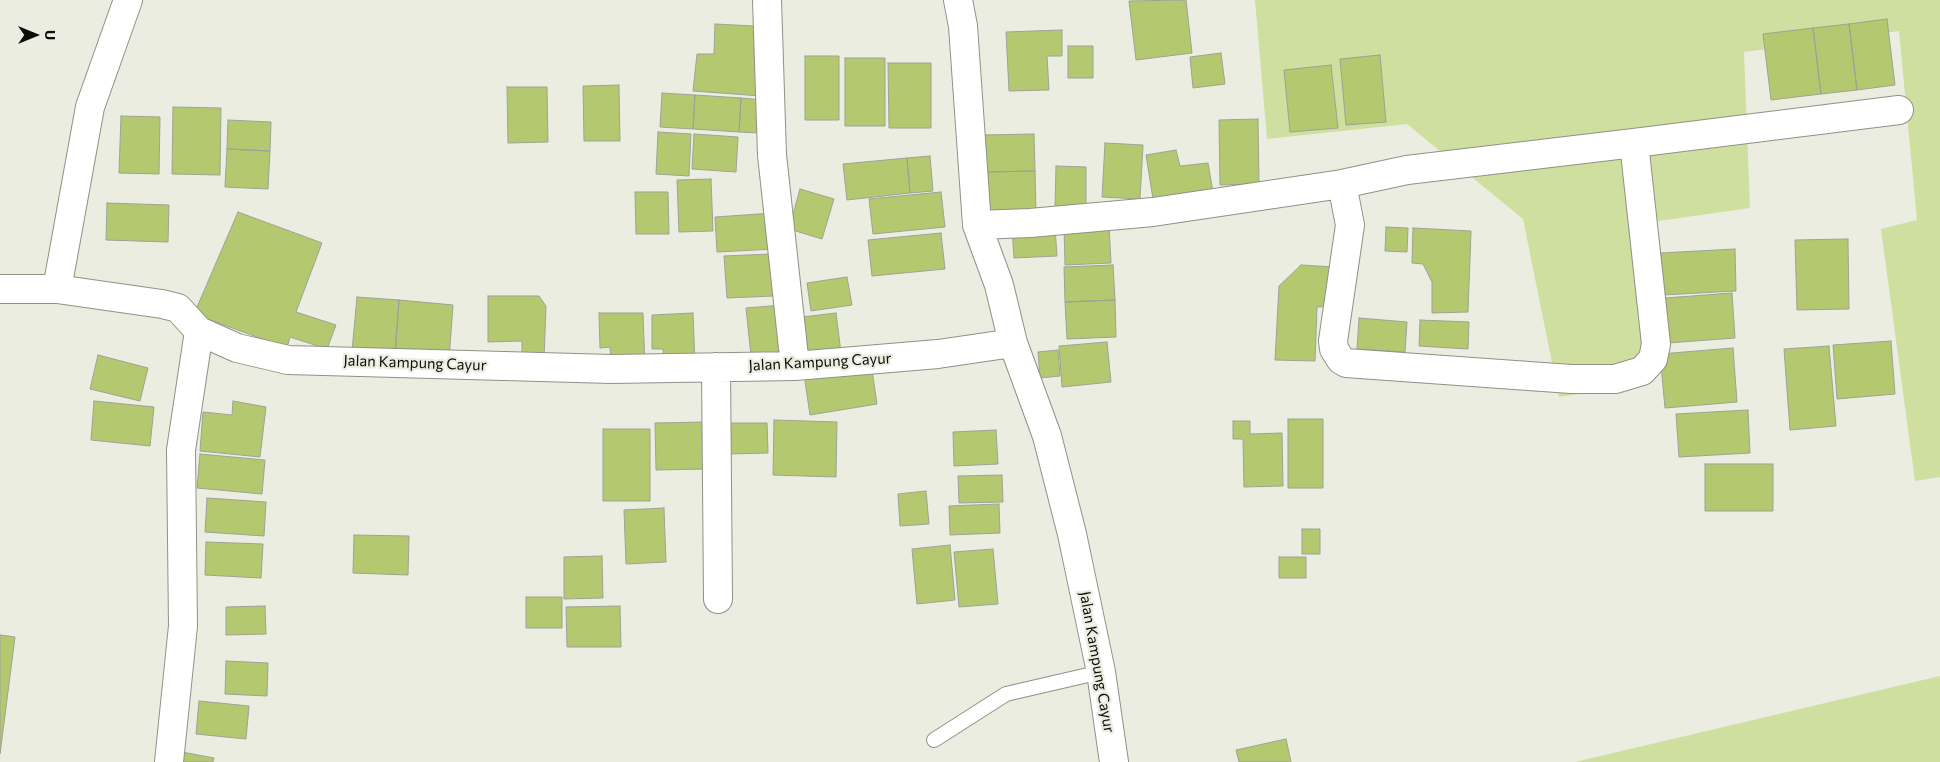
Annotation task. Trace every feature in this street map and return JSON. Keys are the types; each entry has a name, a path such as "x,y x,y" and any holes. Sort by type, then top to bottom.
{"street":[{"path":"57,289 90,107 128,0"},
{"path":"768,0 772,155 795,366"},
{"path":"958,0 963,26 977,225 999,285 1013,343"},
{"path":"977,225 1030,223 1153,212 1342,184 1407,170 1899,110"},
{"path":"1342,184 1350,225 1333,341 1334,349 1346,364 1571,379 1614,379 1642,371 1653,359 1656,344 1634,143"},
{"name":"Jalan Kampung Cayur","path":"0,289 57,289 162,304 178,308 198,331 237,348 288,360 612,369 795,366 938,354 1013,343 1047,436 1072,534 1101,672 1114,762"},
{"path":"169,762 183,626 181,450 198,331"},
{"path":"716,367 718,599"}],"lane":[{"path":"934,740 1006,694 1101,672"}],"green space":[{"path":"1255,0 1940,0 1940,477 1915,481 1881,229 1917,220 1899,31 1744,52 1750,208 1644,223 1646,384 1559,397 1523,219 1407,124 1267,139"},
{"path":"1940,676 1940,762 1575,762"}],"building":[{"path":"1186,0 1192,53 1136,60 1129,1"},
{"path":"1887,19 1895,85 1857,90 1849,24"},
{"path":"715,24 754,26 754,57 764,58 761,96 693,91 697,54 714,54"},
{"path":"1849,24 1857,90 1821,94 1813,28"},
{"path":"1813,28 1821,94 1771,100 1763,34"},
{"path":"1062,30 1062,56 1047,56 1049,90 1009,91 1006,32"},
{"path":"1068,46 1093,46 1093,78 1068,78"},
{"path":"1221,53 1225,84 1193,88 1190,57"},
{"path":"1380,55 1386,122 1346,125 1340,59"},
{"path":"805,56 839,56 839,120 805,120"},
{"path":"845,58 885,58 885,126 845,126"},
{"path":"888,63 931,63 931,128 889,128"},
{"path":"1331,65 1338,128 1290,132 1284,70"},
{"path":"619,85 620,141 584,141 583,86"},
{"path":"507,87 547,87 548,142 508,143"},
{"path":"662,93 695,95 693,129 660,127"},
{"path":"695,95 741,98 739,132 693,129"},
{"path":"741,98 762,100 760,133 739,132"},
{"path":"173,107 221,108 220,175 172,174"},
{"path":"121,116 160,117 159,174 119,173"},
{"path":"1258,119 1259,184 1220,185 1219,120"},
{"path":"228,120 271,122 270,151 227,149"},
{"path":"658,132 691,134 689,176 656,174"},
{"path":"694,134 738,137 736,172 692,169"},
{"path":"1034,134 1035,171 984,172 983,135"},
{"path":"1105,143 1143,145 1140,199 1102,197"},
{"path":"227,149 270,151 268,189 225,187"},
{"path":"1176,150 1180,166 1208,163 1214,198 1154,205 1146,155"},
{"path":"930,156 933,191 910,193 907,158"},
{"path":"907,158 910,193 847,200 843,164"},
{"path":"1056,166 1086,167 1086,210 1055,210"},
{"path":"1035,171 1036,213 985,214 984,172"},
{"path":"711,179 713,231 679,232 677,180"},
{"path":"800,189 834,199 822,239 789,229"},
{"path":"635,192 668,192 669,234 636,234"},
{"path":"941,192 945,227 873,234 869,199"},
{"path":"107,203 169,205 168,242 106,240"},
{"path":"238,212 322,243 296,312 336,325 327,349 290,337 287,348 194,314"},
{"path":"773,213 775,249 717,252 715,217"},
{"path":"1109,225 1111,263 1065,265 1064,227"},
{"path":"1055,227 1057,256 1014,258 1012,229"},
{"path":"1386,227 1408,228 1407,252 1385,251"},
{"path":"1413,228 1471,231 1468,312 1432,313 1432,282 1423,264 1412,263"},
{"path":"941,233 945,269 872,276 868,240"},
{"path":"1848,239 1849,309 1797,310 1795,240"},
{"path":"1735,249 1736,291 1663,295 1661,253"},
{"path":"771,254 773,296 727,298 724,256"},
{"path":"1113,265 1115,300 1065,302 1064,267"},
{"path":"1301,265 1334,267 1332,306 1317,307 1315,361 1275,360 1279,286"},
{"path":"847,277 852,305 811,311 807,283"},
{"path":"1732,293 1735,338 1668,343 1665,298"},
{"path":"488,296 539,296 546,306 544,359 522,360 522,341 488,342"},
{"path":"357,297 399,300 395,355 352,351"},
{"path":"399,300 453,305 449,360 395,355"},
{"path":"1115,300 1116,337 1067,339 1065,302"},
{"path":"783,305 790,361 752,365 746,308"},
{"path":"599,313 643,313 645,367 611,368 610,347 600,348"},
{"path":"693,313 695,365 664,366 663,349 652,349 652,315"},
{"path":"836,313 841,353 807,357 802,317"},
{"path":"1359,318 1407,322 1405,352 1357,349"},
{"path":"1420,320 1469,322 1468,349 1419,346"},
{"path":"1891,341 1895,394 1837,399 1833,345"},
{"path":"1107,342 1111,382 1062,387 1059,346"},
{"path":"1829,346 1836,426 1790,430 1784,349"},
{"path":"1733,348 1737,402 1665,408 1660,354"},
{"path":"1058,350 1060,376 1040,378 1038,352"},
{"path":"98,355 148,368 140,401 90,389"},
{"path":"871,363 877,404 810,415 804,374"},
{"path":"94,401 154,407 150,446 91,440"},
{"path":"233,401 266,407 260,457 200,451 203,412 232,415"},
{"path":"1748,410 1750,453 1679,457 1676,414"},
{"path":"1288,419 1323,419 1323,488 1288,488"},
{"path":"774,420 837,422 836,477 773,475"},
{"path":"1233,421 1250,421 1250,434 1282,433 1283,486 1244,487 1243,439 1233,439"},
{"path":"705,422 706,469 656,470 655,423"},
{"path":"729,423 767,423 768,453 730,454"},
{"path":"603,429 650,429 650,501 603,501"},
{"path":"996,430 998,464 954,466 953,432"},
{"path":"200,454 265,460 262,494 197,488"},
{"path":"1705,464 1773,464 1773,511 1705,511"},
{"path":"1002,475 1003,502 959,503 958,476"},
{"path":"926,491 929,524 900,526 898,494"},
{"path":"207,498 266,502 264,536 205,532"},
{"path":"999,504 1000,533 950,535 949,506"},
{"path":"664,508 666,562 626,564 624,510"},
{"path":"1302,529 1320,529 1320,554 1302,554"},
{"path":"354,535 409,536 408,575 353,573"},
{"path":"206,542 263,544 261,578 205,575"},
{"path":"950,545 955,600 917,604 912,549"},
{"path":"993,549 998,604 959,607 954,552"},
{"path":"602,556 603,598 564,599 564,557"},
{"path":"1279,557 1306,557 1306,578 1279,578"},
{"path":"526,597 562,597 562,628 526,628"},
{"path":"265,606 266,634 226,635 226,607"},
{"path":"620,606 621,647 567,647 566,607"},
{"path":"0,635 15,637 0,754"},
{"path":"226,661 268,663 267,696 225,694"},
{"path":"199,701 249,706 246,739 196,734"},
{"path":"1286,739 1291,762 1239,762 1236,750"},
{"path":"182,752 214,758 213,762 180,762"}]}
